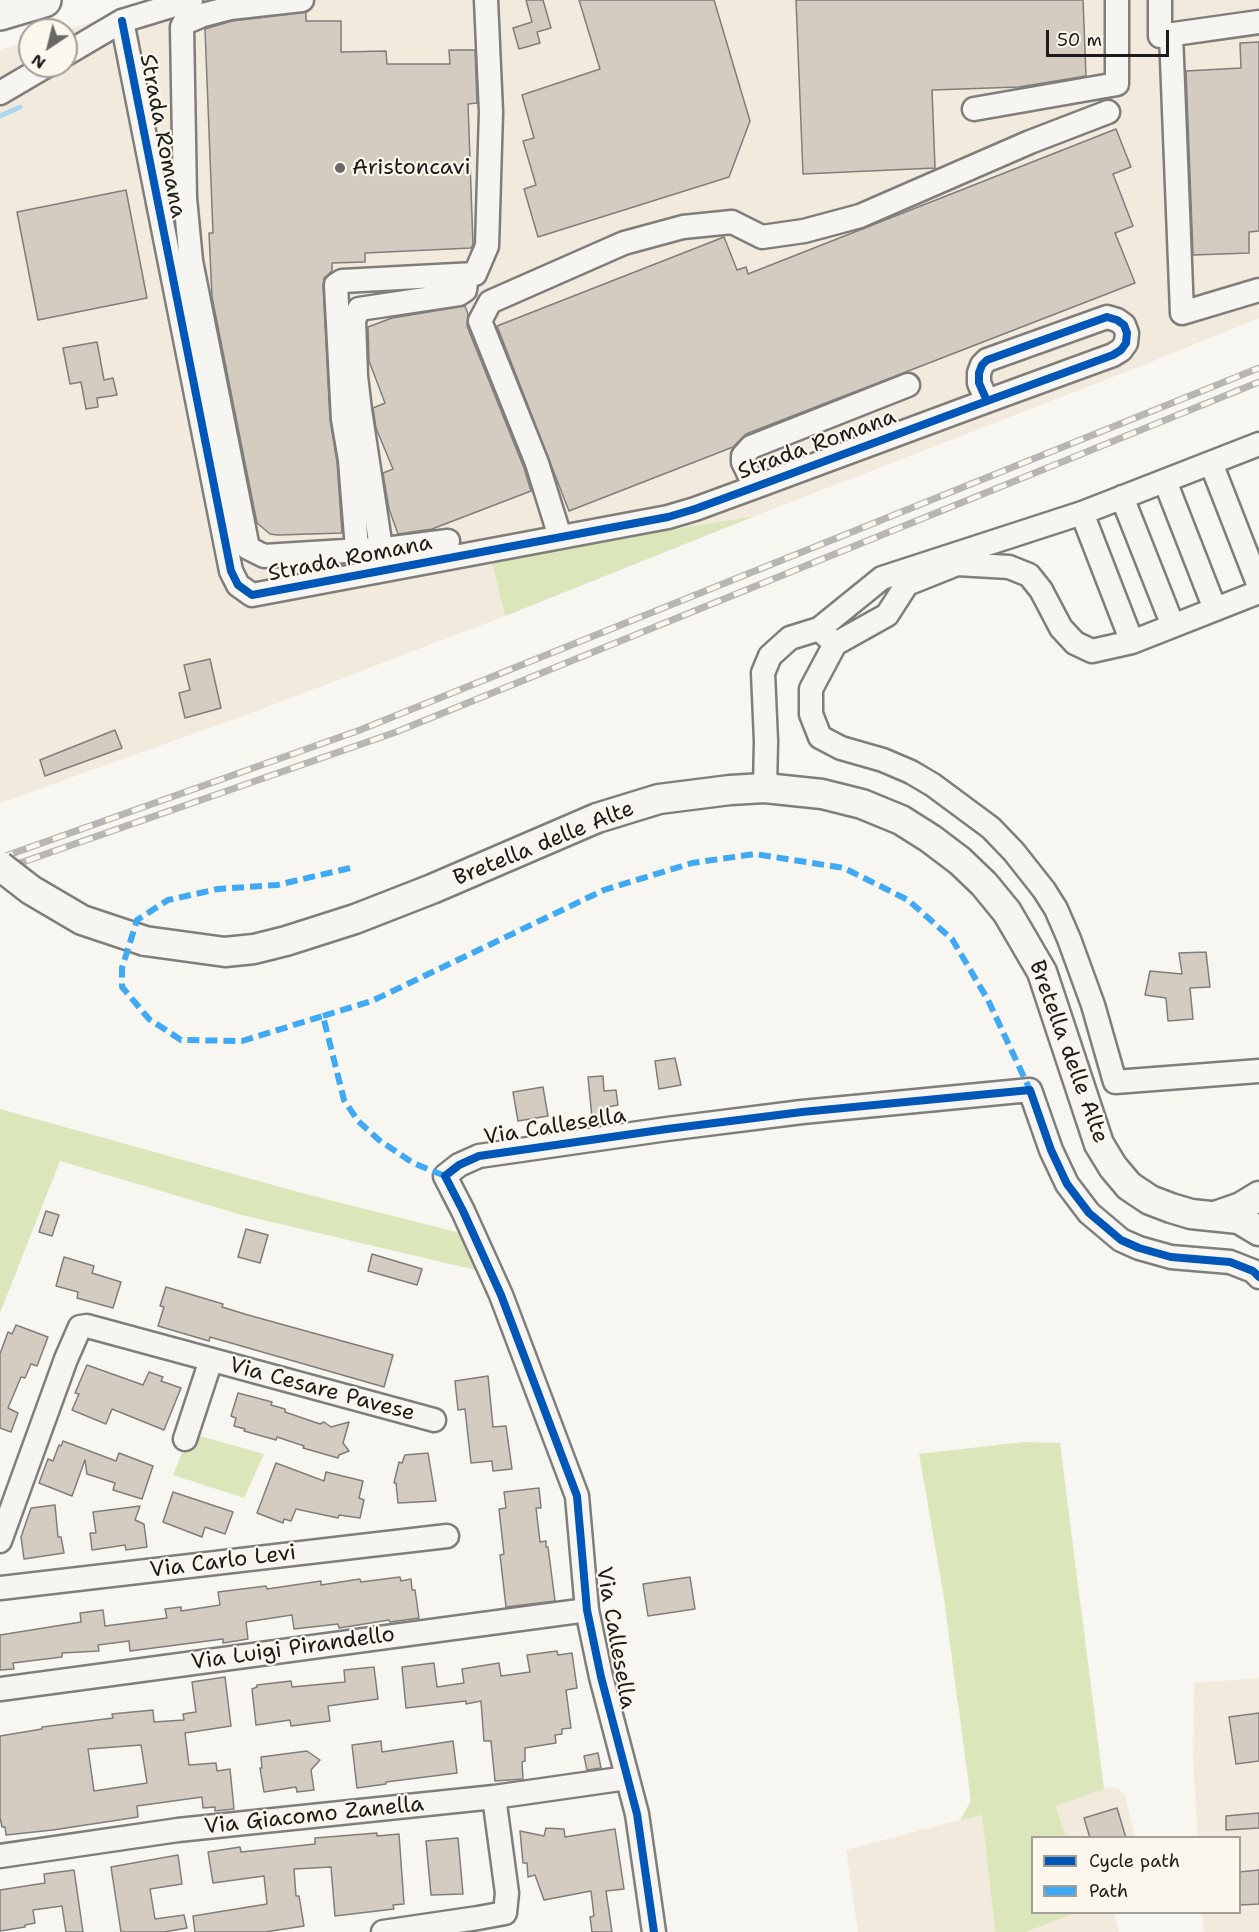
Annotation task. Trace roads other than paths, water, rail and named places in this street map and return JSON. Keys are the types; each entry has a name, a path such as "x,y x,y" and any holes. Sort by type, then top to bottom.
{"highway":[{"path":"0,13 44,0"}],"main road":[{"name":"Bretella delle Alte","path":"0,866 31,890 82,920 145,941 225,952 254,949 286,941 355,919 432,889 597,818 659,799 765,788 822,794 862,804 902,820 960,861 984,884 1007,912 1042,972 1098,1144 1129,1186 1150,1200 1191,1214 1239,1219 1259,1231"},
{"name":"Bretella delle Alte","path":"1215,1216 1241,1207 1259,1196"}],"street":[{"path":"78,47 122,21 190,7 230,8 302,0"},
{"path":"381,549 360,410 354,320 359,309 459,294 465,290 487,246 490,112 486,0"},
{"path":"974,109 1117,84 1117,0"},
{"path":"1160,0 1160,36 1259,22"},
{"path":"190,7 182,27 185,198 191,261 248,548 264,556 381,549 448,541"},
{"name":"Strada Romana","path":"122,21 231,571 238,585 252,595 668,517 755,487 987,401 1113,354 1126,343 1127,333 1124,325 1107,317 987,360 979,373 979,383 987,401"},
{"path":"1172,34 1182,313 1259,290"},
{"path":"0,93 26,78"},
{"path":"560,537 537,463 480,321 490,302 624,243 683,227 732,222 762,237 804,231 860,216 1030,142 1108,112"},
{"path":"357,549 350,460 343,419 336,285 342,281 471,274 483,282 490,302"},
{"path":"755,487 743,462 743,456 751,447 908,385"},
{"path":"1258,449 1211,463 1082,513 882,578 827,636 811,689 811,714 820,737 840,748 883,760 933,785 991,828 1014,852 1056,909 1093,1005 1115,1082 1259,1071"},
{"path":"1211,463 1259,586"},
{"path":"1165,481 1215,609"},
{"path":"1122,497 1173,626"},
{"path":"1082,513 1132,642"},
{"path":"765,788 766,741 763,673 771,656 790,638 827,636 887,615 908,584 957,564 1009,567 1029,575 1041,590 1061,628 1075,644 1092,651 1132,642 1259,592"},
{"name":"Via Callesella","path":"654,1932 637,1814 601,1677 587,1610 577,1496 501,1295 464,1211 445,1176 459,1165 480,1156 802,1112 1030,1090 1051,1150 1067,1184 1089,1213 1121,1240 1171,1257 1230,1262 1253,1271 1259,1277"},
{"name":"Via Cesare Pavese","path":"0,1542 66,1359 80,1327 87,1326 434,1420"},
{"name":"Via Cesare Pavese","path":"185,1439 211,1360"},
{"name":"Via Carlo Levi","path":"0,1588 447,1536"},
{"name":"Via Luigi Pirandello","path":"0,1689 587,1610"},
{"name":"Via Giacomo Zanella","path":"0,1856 178,1830 494,1797 627,1778"},
{"path":"383,1932 505,1913 507,1893 494,1797"}],"waterway":[{"path":"0,116 20,107"}],"railway":[{"path":"0,858 360,730 1259,368"},
{"path":"0,870 396,732 1259,382"}],"place":[{"name":"Aristoncavi","path":"340,168"}]}
